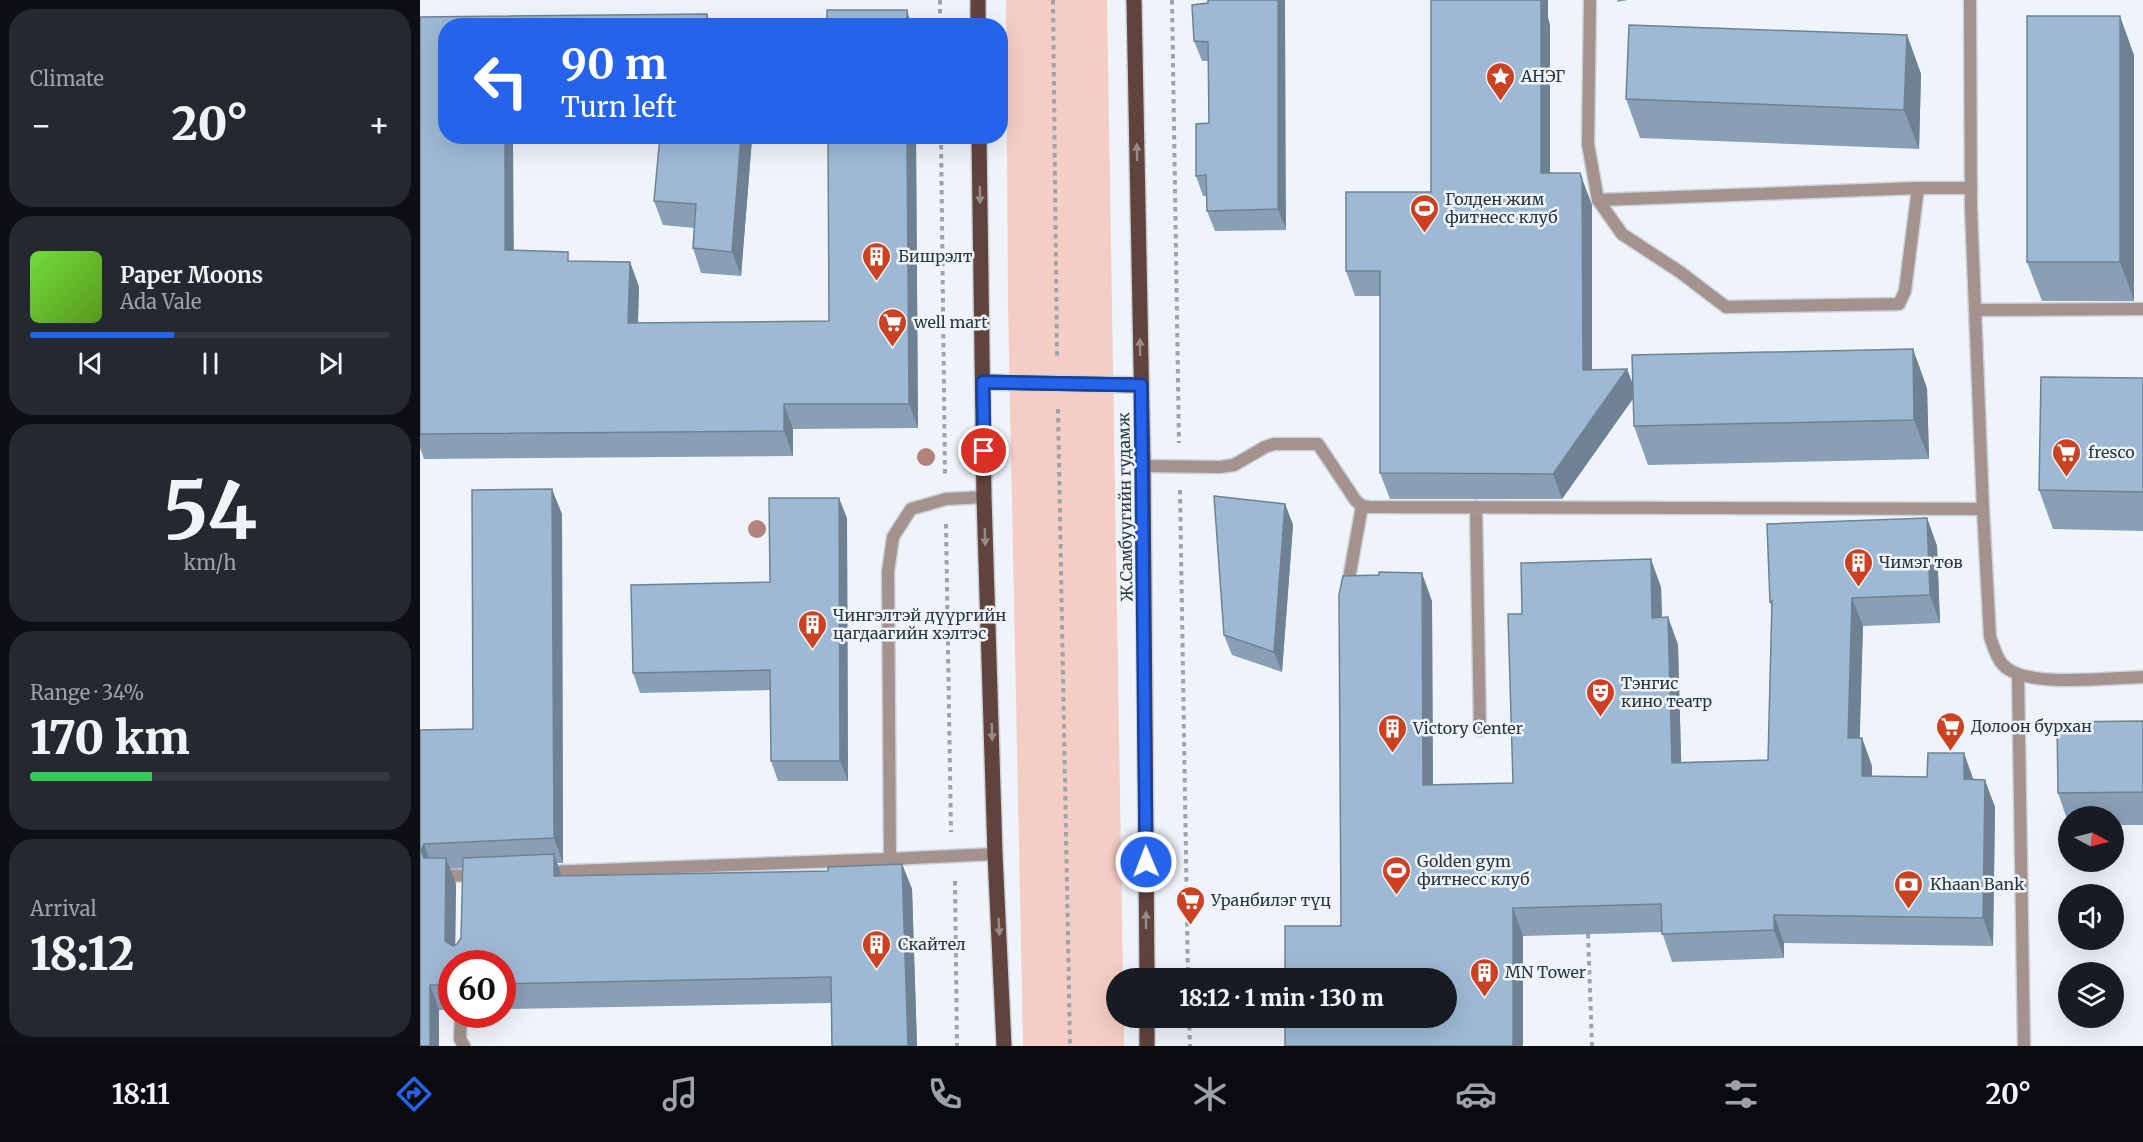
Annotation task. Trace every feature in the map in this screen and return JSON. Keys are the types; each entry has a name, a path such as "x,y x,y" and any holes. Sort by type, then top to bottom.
{"main road":[{"path":"978,0 978,18"},
{"name":"Ж.Самбуугийн гудамж","path":"1134,0 1143,466 1147,968"},
{"path":"979,144 984,497 1004,1046"},
{"path":"983,382 1141,385"},
{"path":"1147,1028 1147,1046"}],"street":[{"path":"1590,0 1588,144 1598,200 1622,234 1680,272 1725,307 1899,304 1905,291 1918,188"},
{"path":"1970,0 1971,188 1990,637 1995,652 2006,669 2018,675 2042,680 2143,677"},
{"path":"1598,200 1971,188"},
{"path":"1975,310 2143,309"},
{"path":"1143,466 1220,467 1234,465 1274,444 1318,444 1356,501 1362,506 1983,509"},
{"path":"890,859 888,572 893,537 911,509 946,499 984,497"},
{"path":"1346,597 1362,506"},
{"path":"1476,507 1480,730"},
{"path":"2018,675 2024,1046"},
{"path":"535,872 996,854"},
{"path":"438,876 464,881 488,874"},
{"path":"460,1028 460,1039 464,1046"}],"path":[{"path":"940,0 940,18"},
{"path":"1053,0 1057,384 1070,1046"},
{"path":"941,144 950,826 954,856 957,1046"},
{"path":"1588,934 1592,1046"},
{"path":"1189,1028 1190,1046"}],"shaded area":[{"path":"1006,0 1107,0 1123,968 1106,968 1106,1028 1124,1028 1124,1046 1023,1046 1008,304 1008,18 1006,18"}],"building":[{"path":"1208,0 1278,0 1278,209 1207,211 1206,175 1196,176 1196,124 1209,123 1208,42 1194,41 1192,5 1208,3"},
{"path":"1431,0 1541,0 1541,173 1580,173 1582,180 1583,370 1627,369 1553,474 1380,473 1380,271 1346,271 1346,192 1431,192"},
{"path":"827,10 907,10 907,18 827,18"},
{"path":"707,14 707,18 438,18 438,144 505,144 505,250 568,252 568,261 630,262 628,323 829,321 828,144 907,144 909,404 784,404 784,431 420,434 420,17"},
{"path":"2027,16 2120,16 2120,262 2027,262"},
{"path":"1629,25 1907,35 1904,110 1626,99"},
{"path":"659,144 740,144 732,252 693,248 696,204 654,201"},
{"path":"1913,349 1914,420 1634,426 1632,355"},
{"path":"2041,377 2143,378 2143,492 2039,490"},
{"path":"552,489 554,838 424,844 421,850 424,858 446,858 445,941 453,946 461,938 463,858 554,854 554,876 828,871 828,867 902,864 908,1046 832,1046 831,977 516,984 516,950 438,950 438,985 430,985 430,1046 420,1046 420,730 473,729 472,490"},
{"path":"1214,496 1285,504 1274,652 1224,635"},
{"path":"769,498 839,498 840,761 771,761 770,670 633,673 631,585 770,582"},
{"path":"1927,518 1930,595 1852,598 1848,738 1862,738 1862,776 1927,777 1928,753 1964,753 1964,779 1985,780 1983,918 1774,915 1774,930 1662,934 1661,904 1513,908 1513,1046 1285,1046 1285,1028 1457,1028 1457,968 1285,968 1285,926 1341,926 1339,595 1343,576 1379,575 1379,572 1422,573 1423,785 1513,783 1508,614 1522,614 1521,563 1651,559 1652,618 1668,617 1672,763 1768,760 1772,601 1770,602 1767,524"},
{"path":"2143,721 2143,792 2058,793 2057,722"}],"place":[{"name":"АНЭГ","path":"1500,102"},
{"name":"Голден жим фитнесс клуб","path":"1424,234"},
{"name":"Бишрэлт","path":"877,282"},
{"name":"well mart","path":"893,348"},
{"name":"fresco","path":"2067,478"},
{"name":"Чимэг төв","path":"1858,588"},
{"name":"Чингэлтэй дүүргийн цагдаагийн хэлтэс","path":"812,650"},
{"name":"Тэнгис кино театр","path":"1600,718"},
{"name":"Долоон бурхан","path":"1950,752"},
{"name":"Victory Center","path":"1392,754"},
{"name":"Golden gym фитнесс клуб","path":"1396,896"},
{"name":"Khaan Bank","path":"1909,910"},
{"name":"Уранбилэг түц","path":"1190,926"},
{"name":"Скайтел","path":"877,970"},
{"name":"MN Tower","path":"1484,998"}],"route":[{"path":"984,451 983,382 1141,385 1146,862"}]}
